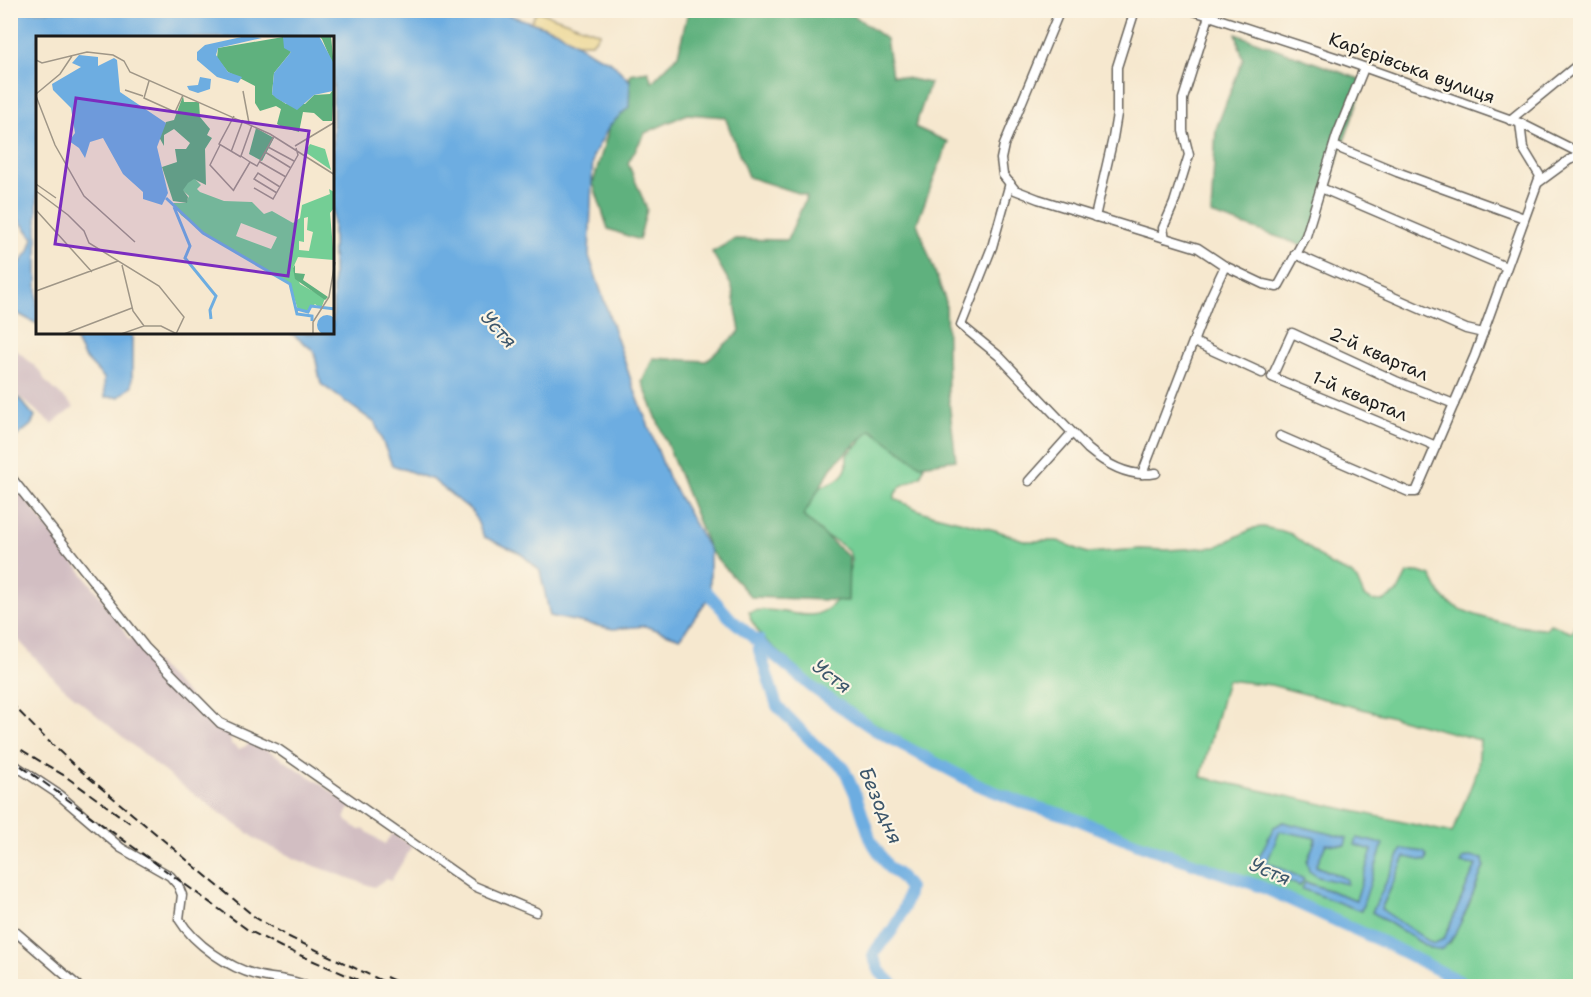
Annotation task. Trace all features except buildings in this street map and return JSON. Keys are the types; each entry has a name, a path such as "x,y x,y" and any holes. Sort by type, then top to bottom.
{"street":[{"path":"1060,10 1004,145 1000,159 1003,175 1015,190 1198,248 1226,267 1263,284 1276,287 1280,285 1306,236 1334,146 1364,68"},
{"path":"1095,217 1117,114 1117,68 1135,10"},
{"name":"Кар'єрівська вулиця","path":"1191,10 1520,123 1581,155"},
{"path":"1165,238 1163,228 1174,203 1189,155 1183,131 1183,99 1209,16"},
{"path":"1510,120 1581,63"},
{"path":"1280,436 1412,493 1416,492 1483,333 1540,177 1523,148 1520,123"},
{"path":"1334,146 1397,172 1524,218"},
{"path":"1538,182 1569,160 1581,155"},
{"path":"1010,183 992,248 961,325 999,356 1072,433 1102,461 1126,472 1156,473"},
{"path":"1321,188 1506,267"},
{"path":"1296,254 1466,329 1483,333"},
{"path":"1142,474 1210,298 1226,267"},
{"name":"2-й квартал","path":"1292,333 1396,381 1454,404"},
{"name":"1-й квартал","path":"1292,333 1272,376 1436,446"},
{"path":"1194,342 1262,373"},
{"path":"1029,480 1072,433"},
{"path":"10,476 145,647 220,723 278,749 474,886 536,912"},
{"path":"10,762 58,794 121,848 170,876 178,885 182,895 179,919 196,939 225,961 248,972 260,976 288,979 306,987"},
{"path":"10,927 78,987"}],"shaded area":[{"path":"10,344 41,372 45,381 74,407 52,424 14,392 11,395"},
{"path":"11,480 117,618 129,640 134,637 144,652 230,736 231,744 239,749 252,740 351,806 345,817 359,830 363,829 385,844 392,833 412,846 391,881 387,878 374,887 298,860 259,841 173,779 58,683 11,632"}],"green space":[{"path":"688,11 851,11 886,39 892,75 930,83 915,127 948,142 917,223 946,302 948,393 956,460 920,465 871,430 833,465 803,516 849,557 848,601 751,597 710,551 642,382 653,358 706,361 740,331 732,287 712,252 735,239 787,240 807,196 748,177 725,117 687,114 645,133 628,163 647,209 639,240 608,229 593,183 610,125 629,107 630,74 648,71 652,82 678,55"},
{"path":"1236,34 1365,81 1307,247 1211,214 1216,129 1243,59"},
{"path":"868,427 919,460 924,466 921,476 901,486 895,494 895,499 923,512 995,530 1026,541 1058,541 1087,553 1140,549 1167,550 1216,547 1254,528 1263,527 1291,534 1331,565 1351,574 1357,580 1364,596 1373,601 1383,601 1397,593 1407,574 1418,572 1431,576 1441,595 1451,604 1476,615 1507,624 1546,629 1550,624 1572,632 1580,614 1580,986 1478,986 1456,978 1376,937 1229,871 1207,866 1071,814 1024,801 980,783 875,724 815,684 762,637 751,620 749,612 767,610 802,615 817,614 831,606 837,599 850,569 849,553 828,537 795,525 804,491 828,484 843,474 847,467 847,455 860,443 863,432","holes":["1227,680 1271,685 1480,740 1478,769 1452,833 1201,777","1283,822 1345,845 1326,844 1316,866 1307,862 1316,838 1279,830 1266,862 1303,879 1300,886 1259,869","1402,849 1405,857 1381,910 1433,944 1444,939 1476,865 1484,866 1465,914 1450,943 1431,949 1372,912","1373,850 1361,911 1306,882 1356,900"]}],"sand":[{"path":"537,11 600,33 592,43 576,43 557,31 531,22"}],"water":[{"path":"11,11 497,11 557,31 593,54 611,62 630,81 629,107 610,125 593,156 589,256 632,383 668,477 710,551 710,596 680,638 645,626 613,629 550,616 540,571 520,553 484,537 473,512 433,480 392,465 375,423 321,384 314,351 292,334 334,334 334,36 36,36 36,323 11,310 11,275 29,251 33,238 17,218 11,196"},
{"path":"72,334 132,334 132,386 119,397 105,397 104,378 84,357"},
{"path":"11,397 19,398 35,417 31,425 11,441"},
{"path":"1283,822 1347,838 1345,845 1326,844 1316,866 1347,879 1347,884 1318,877 1309,871 1307,862 1316,838 1280,831 1267,862 1304,879 1300,886 1259,869 1257,861 1274,827"},
{"path":"1357,838 1383,844 1361,911 1302,889 1305,882 1356,900 1372,850 1355,845"},
{"path":"1402,849 1424,852 1427,856 1426,861 1405,857 1381,909 1433,944 1444,939 1476,865 1461,863 1462,859 1469,857 1483,859 1484,866 1459,925 1453,937 1440,950 1431,949 1372,912"}],"waterway":[{"name":"Устя","path":"700,584 731,619 813,688 875,730 980,786 1262,887 1389,945 1469,986"},
{"name":"Безодня","path":"759,640 759,650 777,706 818,748 843,767 857,798 871,841 889,868 899,875 909,888 899,920 873,956 880,972 895,986"}],"railway":[{"path":"10,702 74,765 256,918 289,937 393,986"},
{"path":"10,743 65,776 130,823"},
{"path":"10,758 248,930 281,947 372,986"},
{"path":"386,977 407,986"}]}
